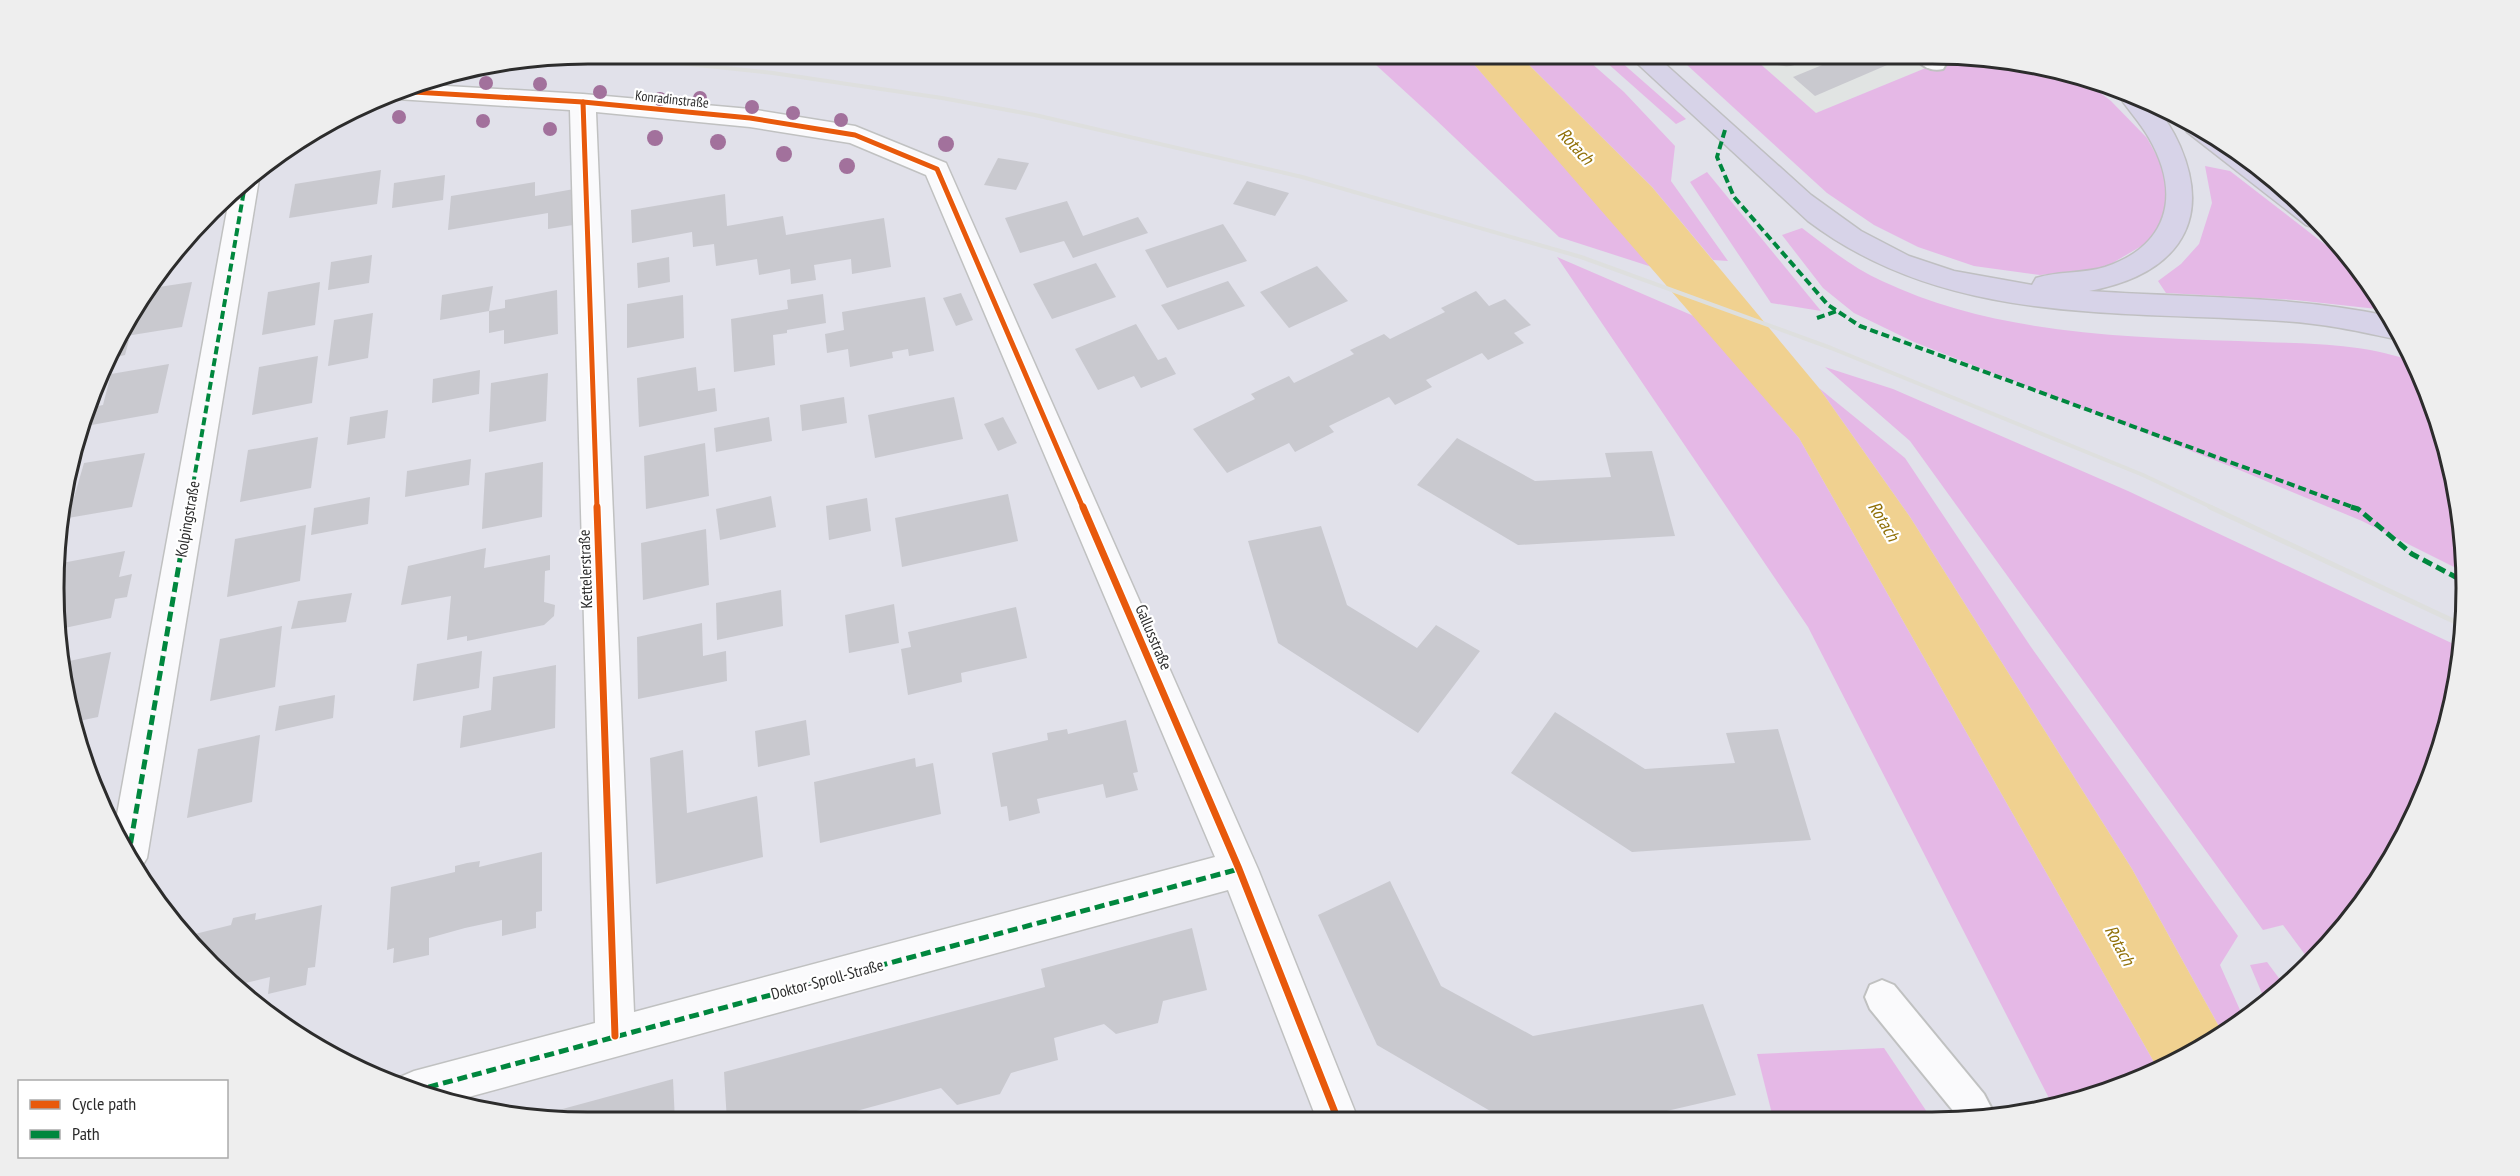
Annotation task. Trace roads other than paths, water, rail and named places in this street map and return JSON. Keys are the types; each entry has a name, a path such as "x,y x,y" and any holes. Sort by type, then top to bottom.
{"main road":[{"path":"1650,64 1767,170 1851,237 1892,260 1978,286 2053,299 2118,305 2286,310 2349,317 2385,325"},
{"path":"1978,286 2080,282 2118,273 2154,255 2172,235 2179,213 2181,184 2171,153 2154,123 2142,109"}],"street":[{"name":"Konradinstraße","path":"419,92 583,102 750,118 855,135 937,169"},
{"name":"Kettelerstraße","path":"583,102 615,1036"},
{"name":"Gallusstraße","path":"937,169 1239,869 1335,1112"},
{"name":"Kolpingstraße","path":"131,842 243,194"},
{"name":"Doktor-Sproll-Straße","path":"429,1087 1239,869"}],"lane":[{"path":"1882,997 1974,1109"}],"water":[{"name":"Rotach","path":"1474,64 1528,64 1652,187 1819,388 1910,517 2132,869 2219,1026 2154,1062 1799,438"}],"railway":[{"path":"688,64 773,73 942,98 1035,115 1302,177 1581,257 1831,348 2143,475 2213,508"},
{"path":"2210,507 2454,621"}]}
